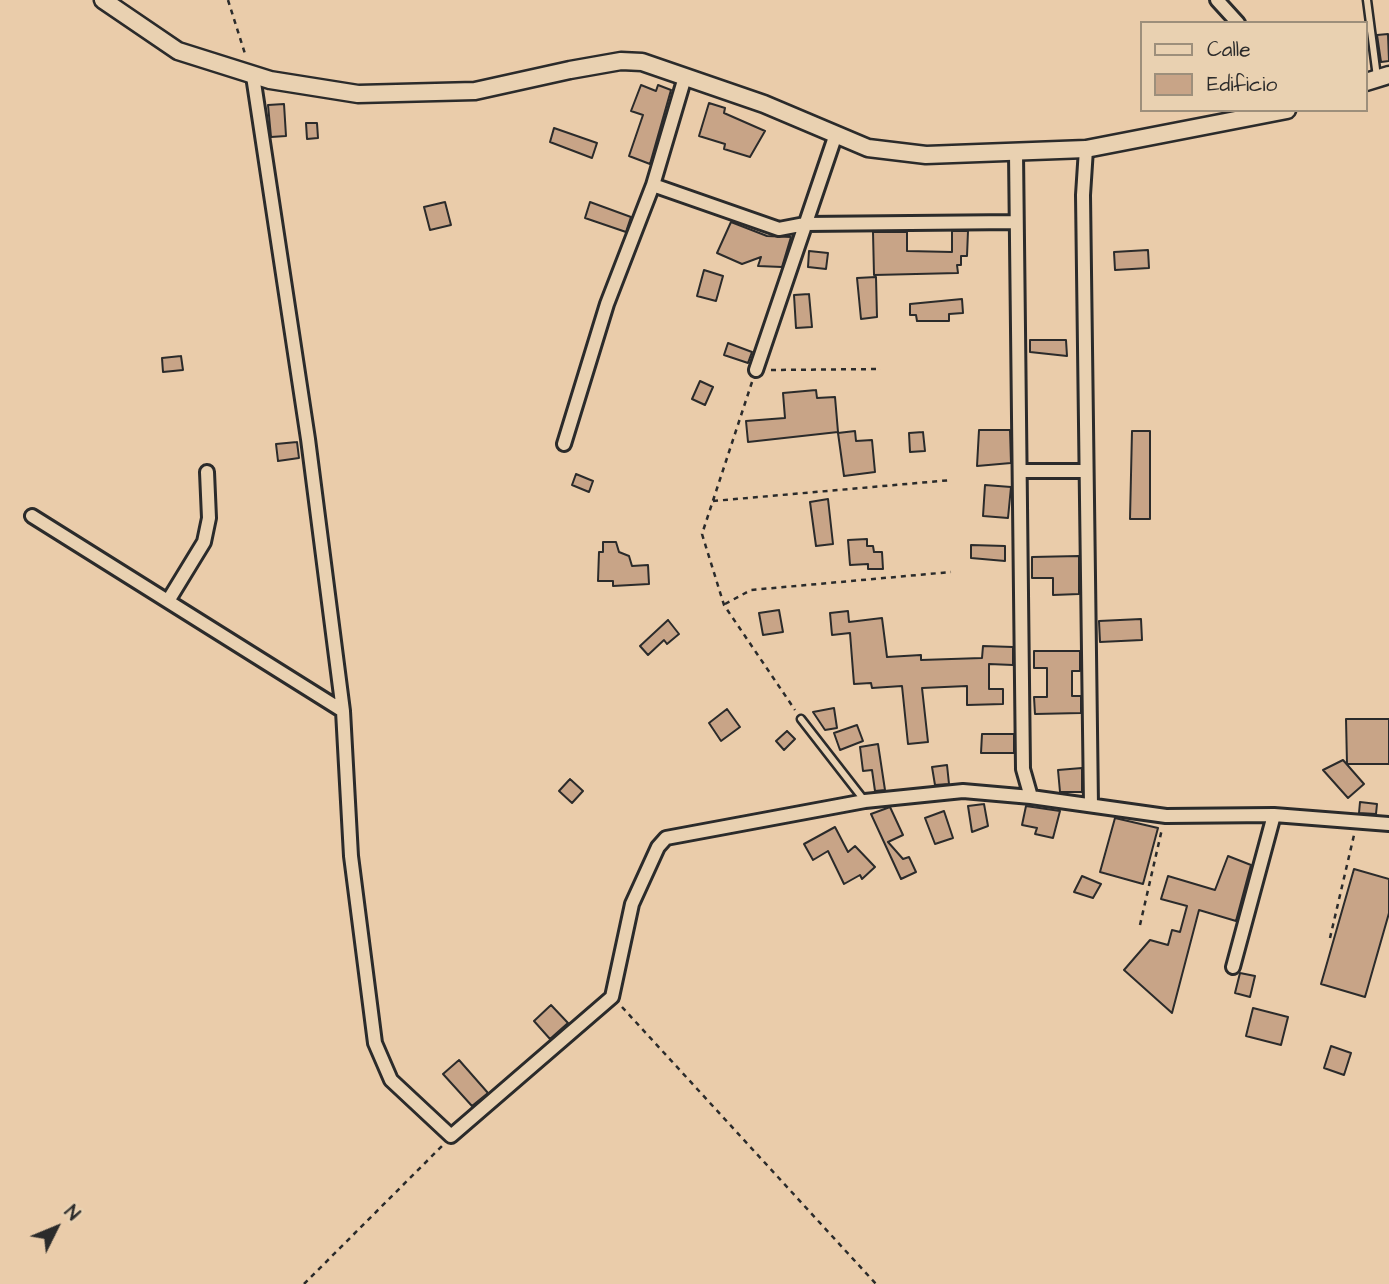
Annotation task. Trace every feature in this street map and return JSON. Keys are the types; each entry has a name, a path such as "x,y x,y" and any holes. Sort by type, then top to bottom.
{"street":[{"path":"103,0 178,51 253,76 358,94 475,91 621,61 642,62 764,104 868,148 926,155 1086,149 1277,112"},
{"path":"1217,0 1236,21"},
{"path":"253,76 306,425 343,711 351,856 375,1043 391,1080 451,1136 612,997 632,904 658,847 666,838 865,801 962,791 1031,797 1166,816 1274,815 1389,824"},
{"path":"564,444 607,304 653,185 685,77"},
{"path":"756,370 835,136"},
{"path":"1086,149 1083,195 1091,805"},
{"path":"1016,153 1023,769 1031,797"},
{"path":"653,185 779,229 805,224 1016,222"},
{"path":"1021,471 1086,471"},
{"path":"168,601 204,542 209,519 206,472"},
{"path":"32,516 343,711"},
{"path":"1233,967 1274,815"}],"lane":[{"path":"1367,0 1377,79"},
{"path":"800,719 865,801"}],"path":[{"path":"228,0 253,76"},
{"path":"800,719 724,605 702,534 756,370 881,369"},
{"path":"713,501 952,480"},
{"path":"724,605 751,590 951,572"},
{"path":"1140,925 1166,816"},
{"path":"1330,938 1357,821"},
{"path":"612,997 876,1284"},
{"path":"304,1284 451,1136"}],"building":[{"path":"1388,34 1389,61 1381,62 1377,35"},
{"path":"641,85 656,91 658,85 671,90 650,164 629,156 643,115 631,111"},
{"path":"709,103 725,108 724,113 765,131 750,157 724,149 725,144 699,136"},
{"path":"284,104 286,136 271,137 268,105"},
{"path":"306,123 317,123 318,138 307,139"},
{"path":"554,128 597,143 592,158 550,142"},
{"path":"445,202 451,225 430,230 424,207"},
{"path":"590,202 631,217 626,232 585,218"},
{"path":"731,222 767,236 791,237 782,267 758,266 761,257 742,264 717,253"},
{"path":"952,231 968,231 967,256 961,256 961,265 957,265 958,273 874,275 873,232 907,232 907,251 952,252"},
{"path":"1148,250 1149,268 1115,270 1114,252"},
{"path":"809,251 828,253 826,269 808,267"},
{"path":"704,270 723,276 716,301 697,296"},
{"path":"876,277 877,317 861,319 857,278"},
{"path":"809,294 812,327 796,328 794,295"},
{"path":"962,299 963,313 949,314 949,321 917,321 916,315 910,315 910,304"},
{"path":"1030,340 1066,340 1067,356 1030,352"},
{"path":"728,343 752,352 748,363 724,355"},
{"path":"181,356 183,370 163,372 162,358"},
{"path":"700,381 713,387 705,405 692,399"},
{"path":"816,390 817,398 835,397 838,432 748,442 746,421 785,418 783,393"},
{"path":"979,430 1010,430 1011,463 977,466"},
{"path":"855,431 856,441 872,440 875,472 844,476 838,433"},
{"path":"1132,431 1150,431 1150,519 1130,519"},
{"path":"923,432 925,451 910,452 909,433"},
{"path":"297,442 299,458 278,461 276,444"},
{"path":"576,474 593,481 589,492 572,485"},
{"path":"985,485 1011,487 1008,518 983,516"},
{"path":"828,499 833,544 816,546 810,502"},
{"path":"867,539 867,546 873,546 874,552 882,552 883,569 868,569 868,564 850,565 848,540"},
{"path":"603,542 616,542 619,552 629,556 632,566 648,565 649,584 613,586 613,581 598,581 599,552 603,552"},
{"path":"971,545 1005,546 1005,561 971,558"},
{"path":"1079,556 1079,594 1053,595 1053,578 1032,578 1032,557"},
{"path":"779,610 783,632 763,635 759,613"},
{"path":"848,611 849,622 882,618 887,657 921,655 921,660 982,658 983,646 1013,647 1013,665 989,664 989,689 1003,689 1003,704 967,705 967,686 922,688 928,742 908,744 902,686 872,688 871,683 854,684 850,633 832,635 830,613"},
{"path":"1141,619 1142,640 1100,642 1099,621"},
{"path":"668,620 679,634 667,644 664,640 648,655 640,646"},
{"path":"1034,651 1080,651 1080,671 1072,671 1072,696 1081,696 1081,713 1035,714 1034,697 1047,697 1047,668 1034,668"},
{"path":"834,708 837,728 825,730 813,712"},
{"path":"727,709 740,727 721,741 709,723"},
{"path":"1346,719 1389,719 1389,764 1347,764"},
{"path":"857,725 863,741 840,750 834,733"},
{"path":"787,731 795,739 784,750 776,741"},
{"path":"982,734 1014,734 1014,753 981,753"},
{"path":"878,744 885,790 875,791 872,770 863,771 860,747"},
{"path":"1343,760 1364,784 1348,798 1323,770"},
{"path":"947,765 949,784 935,785 932,767"},
{"path":"1082,768 1082,792 1060,792 1058,770"},
{"path":"570,779 583,791 572,803 559,791"},
{"path":"1360,802 1377,804 1376,814 1359,813"},
{"path":"984,804 988,826 972,832 968,806"},
{"path":"1026,806 1060,811 1053,838 1035,834 1037,828 1022,825"},
{"path":"890,807 903,835 888,842 903,859 909,857 916,872 901,879 871,814"},
{"path":"944,811 953,838 935,844 925,818"},
{"path":"1115,818 1158,828 1143,884 1100,872"},
{"path":"835,827 848,852 855,846 875,867 862,879 860,875 844,884 828,851 813,860 804,844"},
{"path":"1228,856 1251,865 1236,921 1199,910 1172,1013 1124,970 1150,940 1168,945 1172,930 1180,932 1187,906 1161,899 1168,876 1215,890"},
{"path":"1354,869 1389,879 1389,913 1365,997 1321,984"},
{"path":"1082,876 1101,884 1093,898 1074,892"},
{"path":"1240,973 1255,976 1250,997 1235,993"},
{"path":"551,1005 568,1023 550,1039 534,1021"},
{"path":"1253,1008 1288,1017 1281,1045 1246,1036"},
{"path":"1331,1046 1351,1053 1344,1075 1324,1068"},
{"path":"459,1060 488,1093 472,1106 443,1074"}]}
